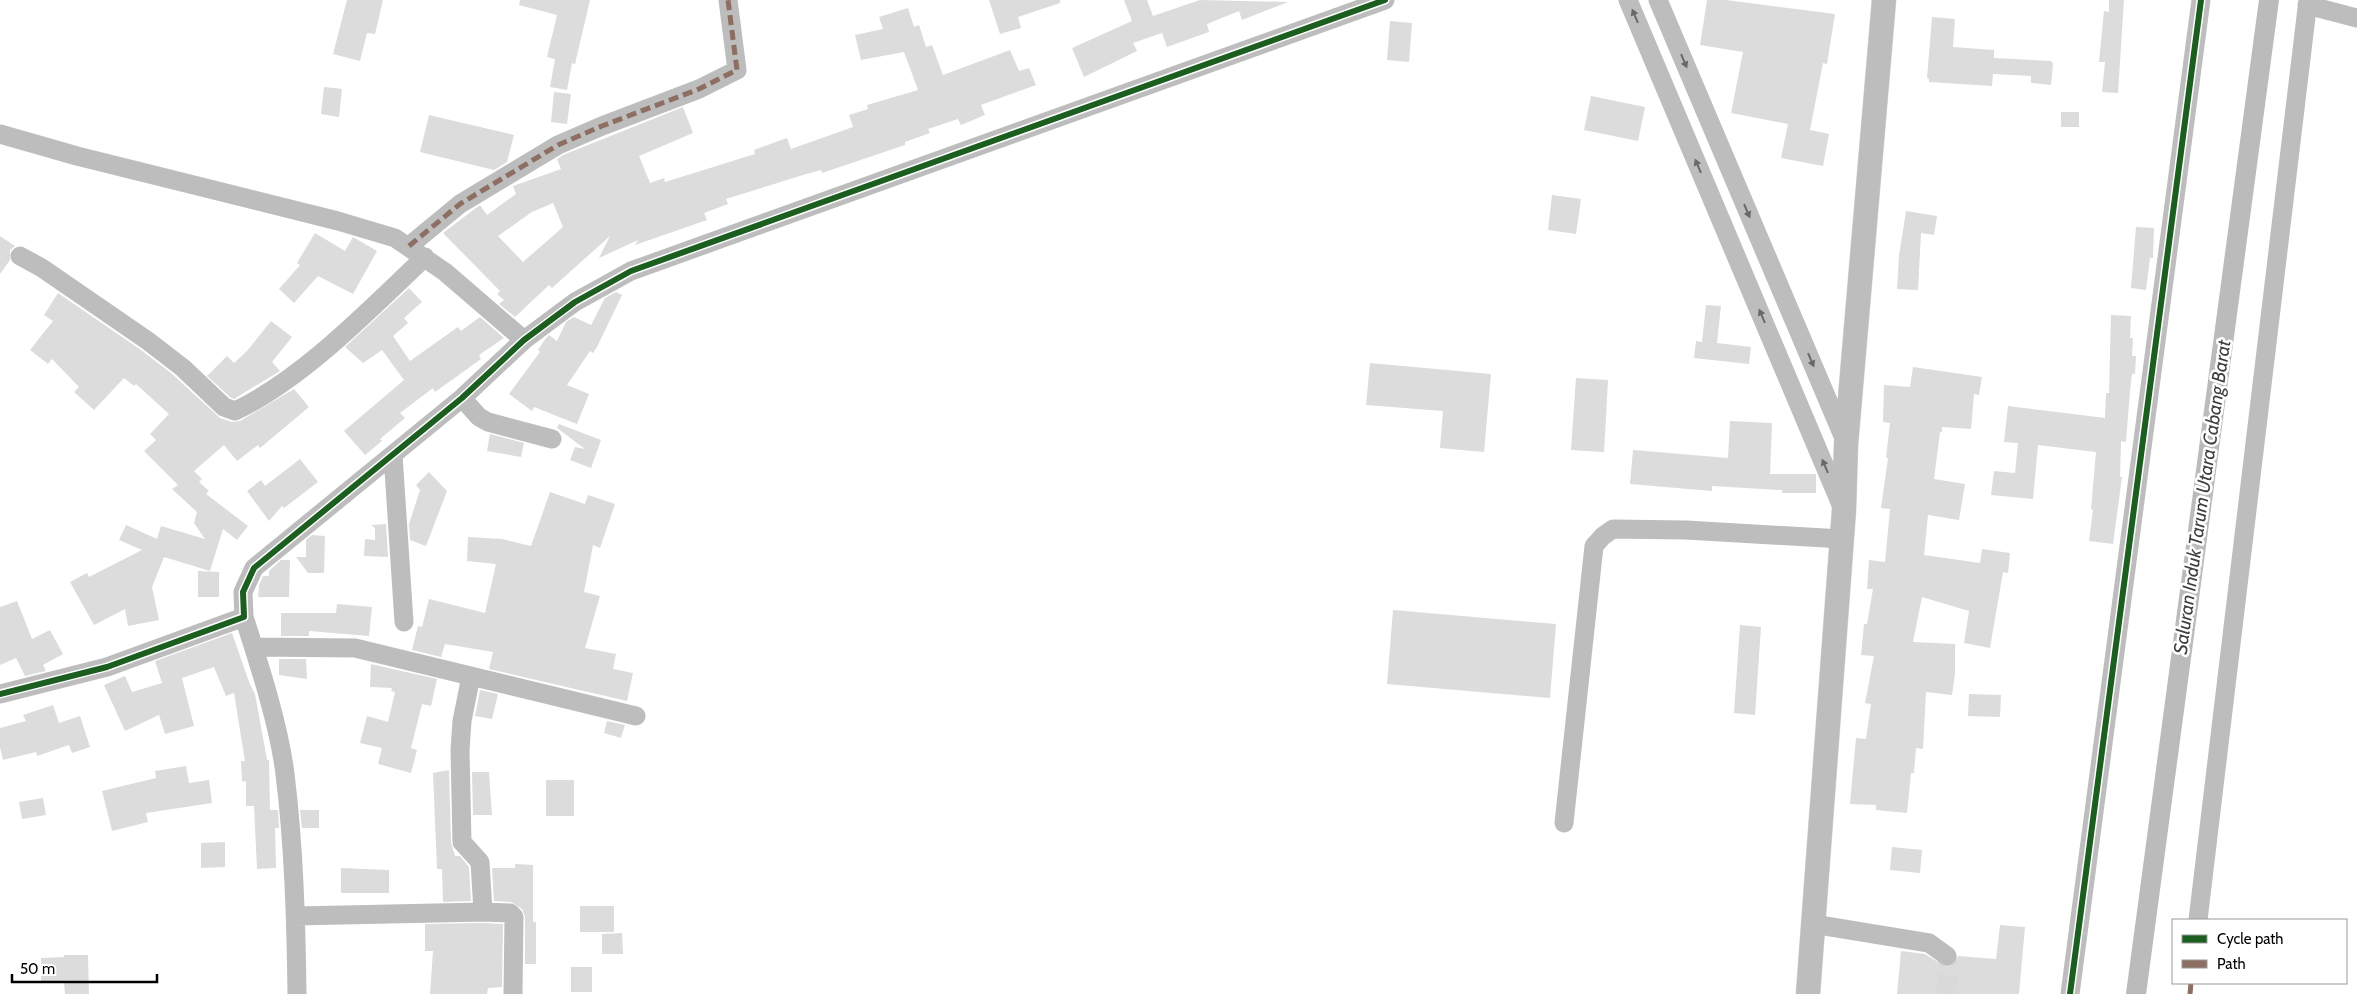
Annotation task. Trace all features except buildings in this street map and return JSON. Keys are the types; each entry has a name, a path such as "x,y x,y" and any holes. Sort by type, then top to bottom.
{"main road":[{"path":"1808,994 1842,539 1846,445 1884,0"}],"street":[{"path":"409,246 460,204 558,144 699,89 737,70 728,0"},
{"path":"296,994 296,916 285,773 254,647 244,617 242,592 254,568 462,398 524,340 575,302 631,271 1385,0"},
{"path":"1628,0 1844,510"},
{"path":"1658,0 1846,445"},
{"path":"2070,994 2201,0"},
{"path":"2198,919 2307,3 2357,18"},
{"path":"0,134 78,156 338,221 395,238 425,257 524,340"},
{"path":"20,256 42,268 148,341 183,368 224,407 235,411 275,389 318,354 425,257"},
{"path":"462,398 479,417 488,422 552,439"},
{"path":"393,455 404,622"},
{"path":"1564,824 1594,546 1603,536 1613,529 1686,530 1842,539"},
{"path":"0,694 107,667 244,617"},
{"path":"254,647 355,648 403,658 636,716"},
{"path":"471,676 462,721 460,750 462,842 480,862 483,912"},
{"path":"296,916 510,913 514,916 513,994"},
{"path":"1813,924 1929,943 1947,956"}],"waterway":[{"name":"Saluran Induk Tarum Utara Cabang Barat","path":"2136,994 2269,0"}],"tunnel":[{"path":"1945,994 1949,973 1947,956"}],"marked path":[{"path":"409,246 460,204 558,145 699,89 737,70 728,0"},
{"path":"2190,994 2191,984"}],"cycle path":[{"path":"0,694 107,667 244,617 243,592 254,568 462,398 524,340 575,302 631,271 1385,0"},
{"path":"2070,994 2201,0"}]}
